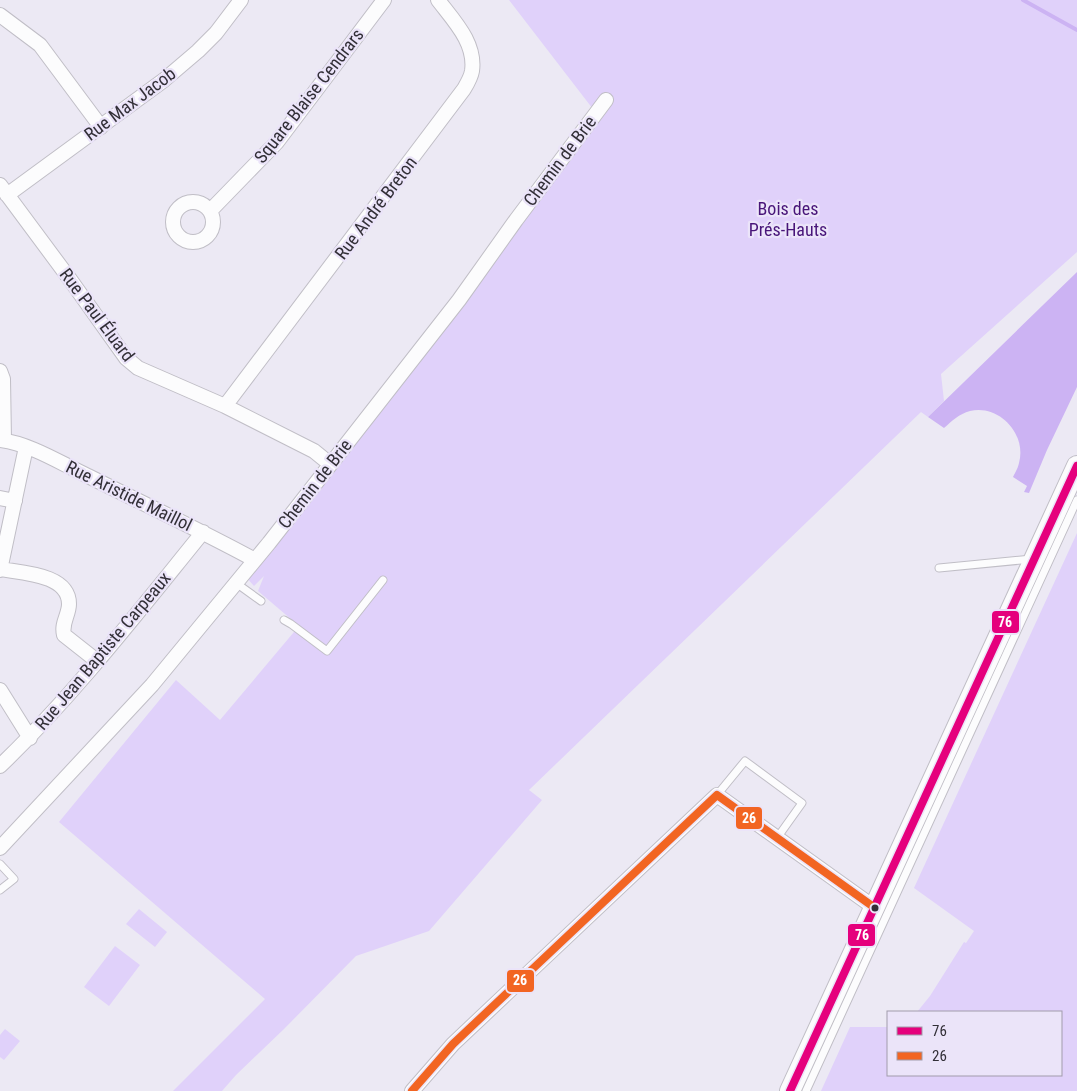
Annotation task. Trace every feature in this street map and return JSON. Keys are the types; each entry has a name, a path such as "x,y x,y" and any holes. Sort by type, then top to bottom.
{"street":[{"name":"Rue Max Jacob","path":"4,190 101,126 164,80 198,51 216,32 241,0"},
{"name":"Square Blaise Cendrars","path":"210,211 277,142 384,0"},
{"name":"Rue André Breton","path":"226,406 464,89 472,73 472,54 466,38 438,0"},
{"path":"0,15 40,45 101,126"},
{"name":"Chemin de Brie","path":"0,848 152,685 255,560 459,300 606,100"},
{"name":"Rue Paul Éluard","path":"4,190 126,358 138,368 226,406 314,451 330,464"},
{"path":"0,371 3,379 2,440"},
{"name":"Rue Aristide Maillol","path":"2,440 26,447 203,532 255,560"},
{"path":"26,447 0,570 48,578 62,586 66,592 69,604 62,629 64,634 96,661"},
{"path":"790,1091 1077,466"},
{"path":"0,498 15,501"},
{"name":"Rue Jean Baptiste Carpeaux","path":"0,766 30,738 203,532"},
{"path":"0,690 30,738"},
{"path":"412,1091 457,1040 717,795 875,908"}],"lane":[{"path":"806,1091 1077,500"},
{"path":"939,568 1035,559"},
{"path":"284,620 327,651 383,580"},
{"path":"236,583 261,602"},
{"path":"717,795 745,761 802,803 777,838"},
{"path":"0,864 14,879 0,890"}],"green space":[{"name":"Bois des Prés-Hauts","path":"509,0 1077,0 1077,252 941,374 944,401 928,417 921,412 529,790 542,800 429,931 356,956 222,1091 173,1091 265,999 59,822 176,680 220,720 299,626 258,591 264,576 254,586 246,577 596,113"},
{"path":"1077,533 1077,1091 821,1091 850,1027 887,1027 887,1076 1062,1076 1062,1011 918,1011 930,996 964,942 966,943 974,931 914,888"},
{"path":"139,909 167,932 155,947 126,924"},
{"path":"115,946 140,965 109,1006 84,987"},
{"path":"5,1029 20,1041 4,1060 0,1057 0,1035"}],"shaded area":[{"path":"1077,272 1077,387 1029,493 1024,492 1027,486 1013,477 1019,463 1019,442 1015,432 1000,417 991,412 981,410 970,411 959,416 944,428 928,417"}],"waterway":[{"path":"1023,0 1077,30"}],"transit line":[{"name":"76","path":"790,1091 1077,466"},
{"name":"26","path":"412,1091 453,1044 717,795 875,908"}]}
